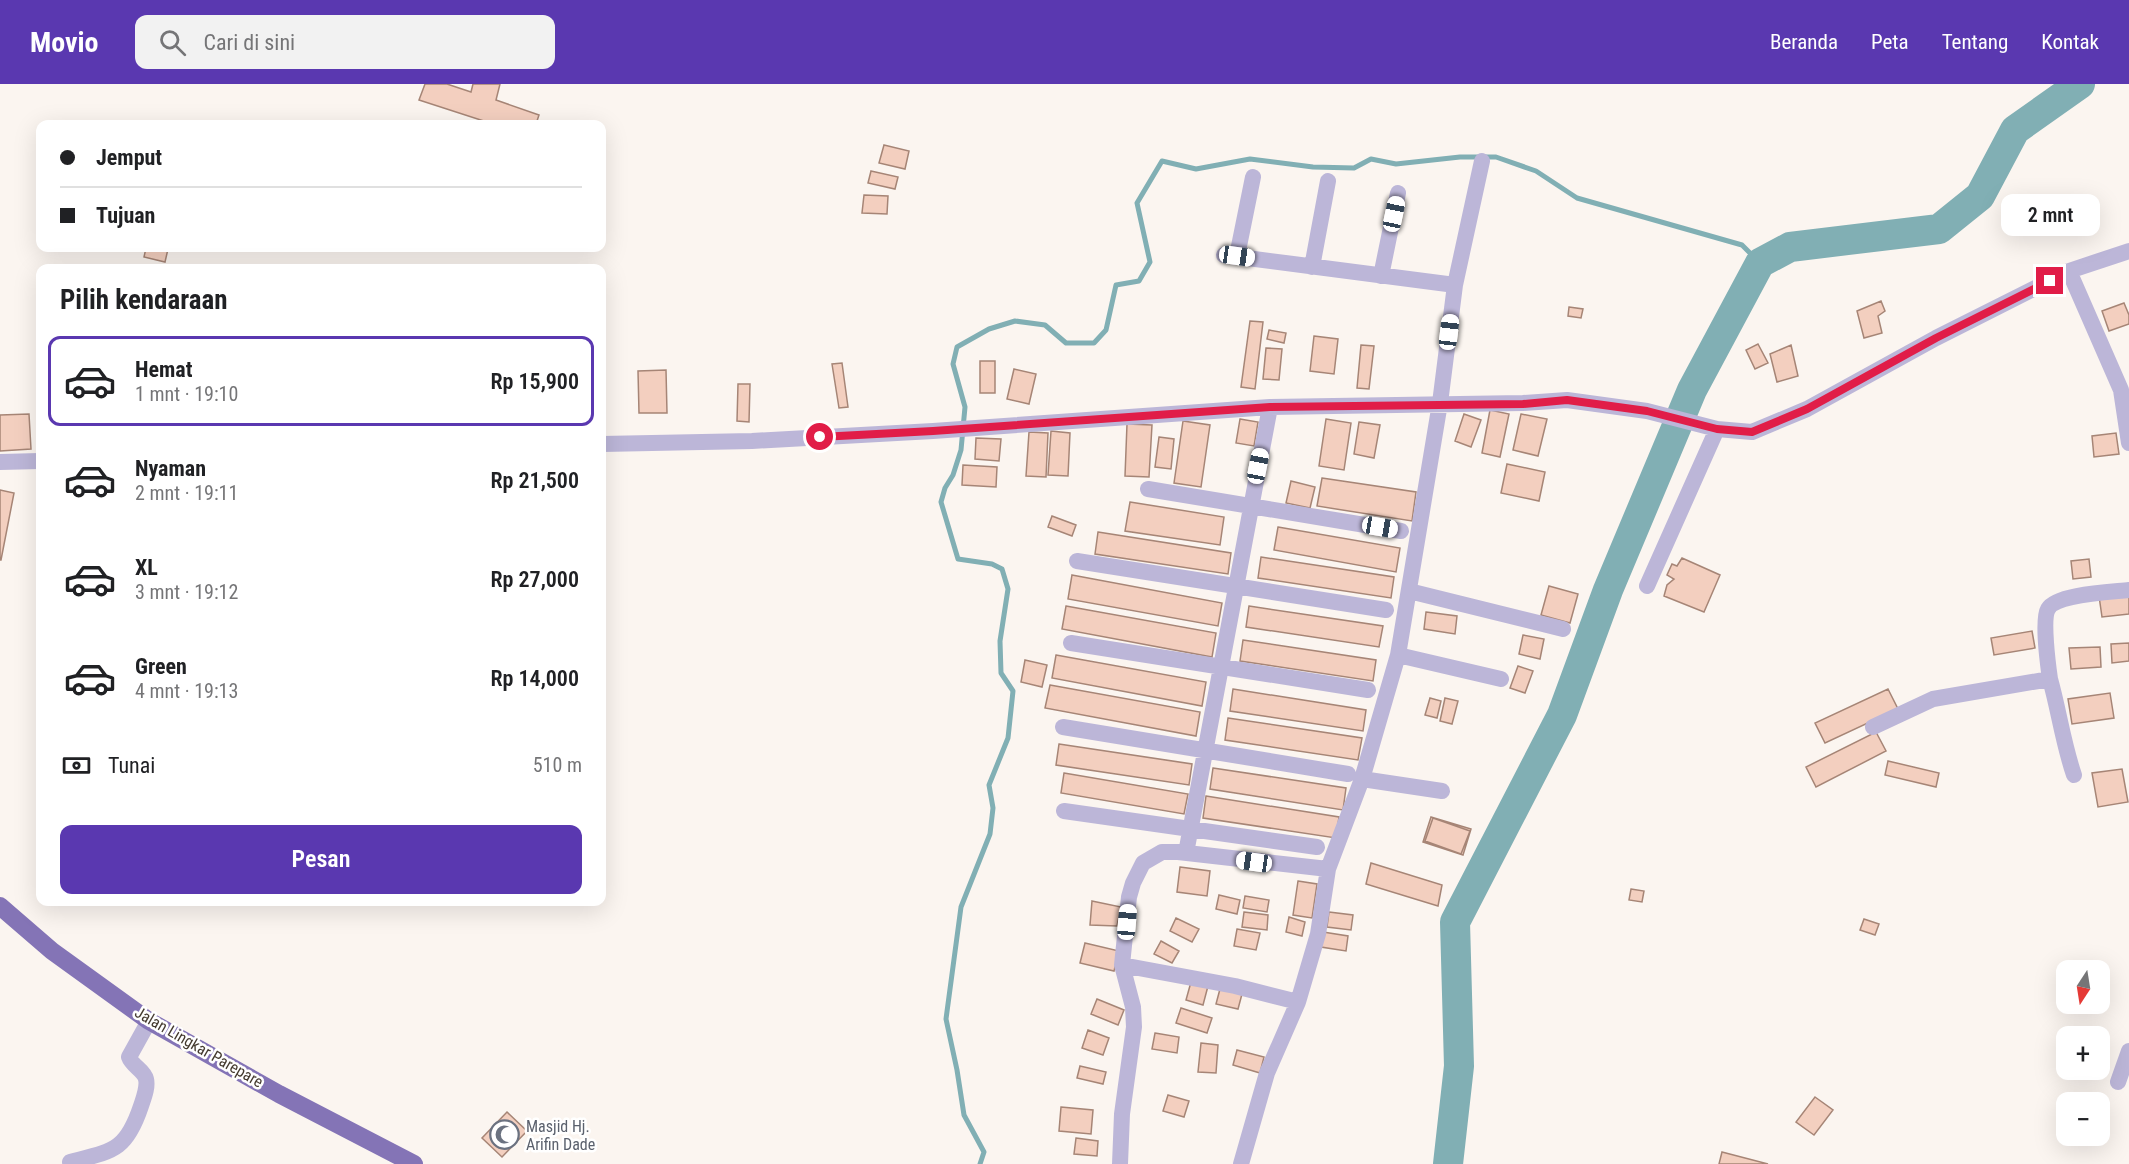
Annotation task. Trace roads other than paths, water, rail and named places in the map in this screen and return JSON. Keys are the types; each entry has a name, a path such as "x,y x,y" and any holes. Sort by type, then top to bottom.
{"highway":[{"name":"Jalan Lingkar Parepare","path":"0,906 52,951 148,1021 279,1094 414,1164"}],"street":[{"path":"1241,1164 1267,1072 1298,1002 1317,934 1328,869 1355,777 1398,655 1440,403 1455,285 1482,161"},
{"path":"1253,177 1230,256 1455,285"},
{"path":"1312,267 1328,181"},
{"path":"1380,276 1398,193"},
{"path":"606,444 752,441 933,431 1270,407 1440,403 1523,404 1567,400 1647,411 1717,429 1752,432 1807,409 1936,338 2069,271 2129,250"},
{"path":"2069,271 2125,388 2129,443"},
{"path":"1186,853 1270,407"},
{"path":"1647,586 1717,429"},
{"path":"0,462 36,461"},
{"path":"1148,489 1401,531"},
{"path":"1077,561 1386,610"},
{"path":"2074,775 2065,749 2050,679 2045,618 2053,603 2078,596 2129,590"},
{"path":"1409,591 1563,629"},
{"path":"1071,642 1368,690"},
{"path":"1398,655 1501,679"},
{"path":"1873,727 1933,699 2050,679"},
{"path":"1063,727 1442,791"},
{"path":"1064,811 1317,847"},
{"path":"1120,1164 1122,1114 1134,1027 1133,1007 1122,965 1129,897 1137,872 1143,862 1162,852 1328,869"},
{"path":"1122,965 1235,986 1298,1002"},
{"path":"70,1162 94,1156 120,1145 131,1131 144,1098 147,1081 129,1057 148,1021"},
{"path":"2118,1082 2129,1051"}],"waterway":[{"path":"1448,1164 1459,1066 1455,922 1562,715 1608,590 1692,390 1760,263 1790,247 1939,229 1980,196 2015,130 2080,84"},
{"path":"980,1164 984,1152 964,1115 946,1019 961,907 990,834 993,808 989,785 1008,738 1013,691 1001,673 1000,641 1008,589 1002,569 992,564 958,559 941,502 961,450 965,407 953,364 957,347 989,329 1015,321 1045,325 1066,343 1094,343 1106,330 1116,285 1139,281 1150,262 1137,203 1162,161 1196,169 1250,159 1313,167 1354,168 1371,159 1396,164 1460,157 1496,157 1536,171 1577,198 1742,245 1760,263"}],"place":[{"name":"Masjid Hj. Arifin Dade","path":"505,1135"}]}
